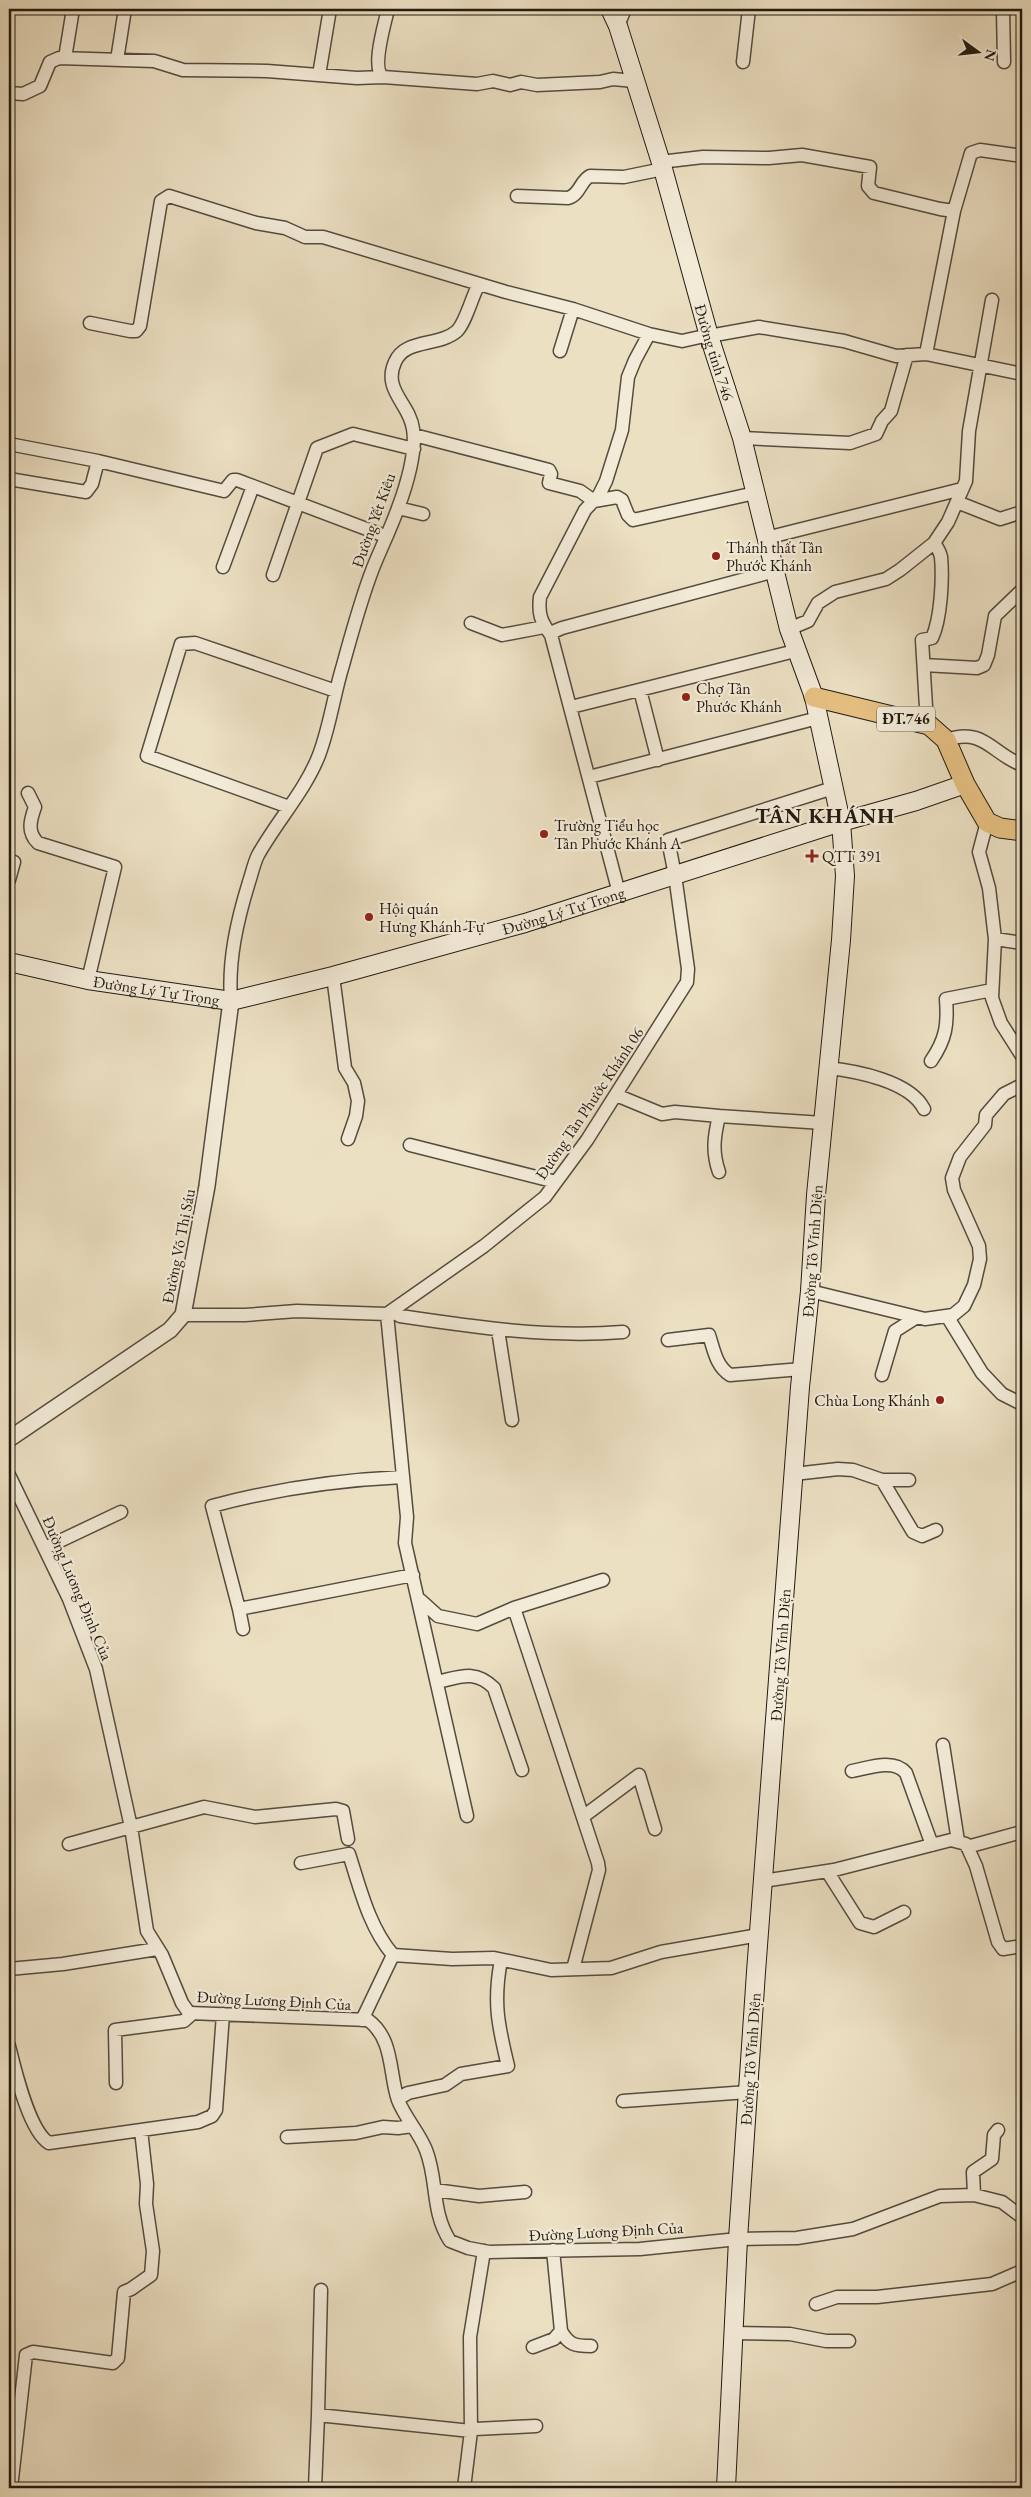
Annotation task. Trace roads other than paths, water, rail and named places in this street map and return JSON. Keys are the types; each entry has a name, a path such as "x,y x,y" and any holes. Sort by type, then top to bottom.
{"main road":[{"name":"Đường tỉnh 746","path":"610,9 618,26 661,165 709,335 742,438 795,651 814,698 841,822"},
{"name":"ĐT.746","path":"814,698 927,724 946,740 965,784 987,822"},
{"name":"Đường Lý Tự Trọng","path":"9,962 88,980 231,1001 332,976 526,923 965,784"},
{"name":"Đường Tô Vĩnh Diện","path":"726,2488 738,2239 758,1935 802,1369 841,940 845,876 841,822"},
{"path":"987,822 1000,828 1022,831"}],"street":[{"path":"64,58 73,9"},
{"path":"117,60 125,9"},
{"path":"319,75 330,9"},
{"path":"383,77 379,72 378,58 388,9"},
{"path":"618,26 625,9"},
{"path":"742,62 749,9"},
{"path":"1003,9 1004,62"},
{"path":"9,93 23,94 40,86 50,62 59,58 154,61 182,70 357,78 383,77 477,84 493,81 510,85 521,82 537,85 600,82 613,79 634,81"},
{"path":"926,354 954,211 971,153 980,150 1022,156"},
{"path":"517,196 568,198 575,195 586,178 590,176 624,177 661,165 703,157 769,158 802,155 870,167 868,186 874,193 954,211"},
{"path":"90,324 130,331 136,331 140,326 161,201 169,196 256,223 285,228 305,237 323,237 479,284 573,309 649,334 682,341 759,327 844,341 896,356 926,354 1022,374"},
{"name":"Đường Yết Kiêu","path":"231,1001 230,983 233,944 257,857 289,807 318,756 369,579 398,508 414,449 414,435 409,418 392,386 391,372 394,362 406,348 447,338 457,331 463,324 470,301 479,284"},
{"path":"789,629 808,621 818,603 835,592 886,579 934,543 957,502 966,481 969,431 992,300"},
{"path":"560,351 573,309"},
{"path":"619,893 570,707 548,631 538,610 540,597 585,510 599,495 606,481 622,430 628,377 649,334"},
{"path":"742,438 850,442 871,437 876,434 882,421 891,411 907,355"},
{"path":"273,575 318,448 353,434 414,449"},
{"path":"414,435 549,470 551,474 549,483 580,491 594,501 617,498 622,500 628,515 633,520 755,493"},
{"path":"9,444 98,461 224,492 233,480 300,502 386,536"},
{"path":"9,479 86,492 92,484 98,461"},
{"path":"223,567 253,486"},
{"path":"766,538 962,489"},
{"path":"957,502 1000,519 1022,512"},
{"path":"398,508 423,514"},
{"path":"927,724 922,640 932,638 936,630 940,595 941,555 934,543"},
{"path":"471,623 502,635 555,631 775,571"},
{"path":"924,665 977,668 984,665 988,655 995,616 1022,590"},
{"path":"289,807 147,756 181,644 195,643 336,691"},
{"path":"570,707 795,651"},
{"path":"640,690 658,760"},
{"path":"589,777 818,718"},
{"path":"946,740 967,734 991,745 1022,765"},
{"name":"Đường Tân Phước Khánh 06","path":"389,1312 484,1246 545,1197 588,1140 687,982 688,969 675,875 668,840 833,788"},
{"path":"28,793 34,807 30,822 31,836 38,843 115,867 88,980"},
{"path":"987,822 979,852 989,888 995,939 992,998 1001,1023 1022,1054"},
{"path":"9,880 14,862"},
{"path":"995,939 1022,943"},
{"path":"332,976 346,1068 354,1084 358,1101 356,1116 348,1139"},
{"path":"931,1061 941,1046 948,1023 946,999 992,990"},
{"name":"Đường Võ Thị Sáu","path":"9,1439 170,1330 183,1315 207,1186 231,1001"},
{"path":"828,1068 858,1072 890,1082 921,1103 924,1108"},
{"path":"810,1291 925,1319 953,1315 964,1306 974,1285 980,1259 979,1246 954,1190 952,1178 960,1157 985,1125 986,1115 1004,1094 1022,1085"},
{"path":"616,1096 662,1114 675,1112 823,1123"},
{"path":"719,1116 714,1139 714,1156 719,1172"},
{"path":"410,1145 556,1182"},
{"path":"183,1315 245,1316 297,1311 389,1312 400,1316 498,1330 595,1334 623,1332"},
{"path":"389,1312 407,1517 405,1543 467,1816"},
{"path":"947,1316 982,1372 1002,1394 1022,1404"},
{"path":"882,1375 895,1331 917,1317"},
{"path":"498,1330 512,1420"},
{"path":"668,1340 708,1335 718,1362 723,1371 730,1375 802,1369"},
{"path":"794,1474 838,1469 853,1470 882,1480 910,1480"},
{"name":"Đường Lương Định Của","path":"9,1475 69,1599 96,1669 131,1826 147,1930 170,1970 182,2003 189,2013 368,2020 374,2025 383,2038 390,2056 391,2073 398,2099 427,2150 439,2220 450,2241 484,2251 640,2249 738,2239 797,2238 853,2230 940,2196 974,2195 1002,2202 1019,2210"},
{"path":"243,1630 212,1506 262,1492 359,1479 403,1477"},
{"path":"882,1480 913,1532 922,1536 936,1530"},
{"path":"45,1548 121,1512"},
{"path":"239,1609 413,1575"},
{"path":"418,1598 438,1616 477,1624 514,1608 603,1580"},
{"path":"514,1608 584,1816 599,1870 572,1969"},
{"path":"437,1682 469,1675 485,1679 494,1688 522,1770"},
{"path":"943,1745 962,1844 976,1866 998,1942 1004,1949 1022,1946"},
{"path":"852,1771 892,1765 902,1768 906,1773 932,1844"},
{"path":"584,1816 639,1775 655,1829"},
{"path":"69,1844 204,1807 255,1817 272,1817 332,1809 343,1811 348,1839"},
{"path":"763,1882 827,1871 951,1840 962,1844 1022,1832"},
{"path":"301,1863 349,1854 364,1900 382,1942 394,1954 501,1960 551,1970 611,1968 661,1952 758,1935"},
{"path":"827,1871 860,1923 874,1926 904,1912"},
{"path":"9,1969 63,1964 157,1949"},
{"path":"362,2020 394,1954"},
{"path":"398,2099 408,2093 445,2085 461,2074 508,2066 496,2016 496,1987 501,1960"},
{"path":"116,2083 115,2030 184,2021 193,2013"},
{"path":"9,2046 18,2085 41,2138 49,2143 198,2122 212,2116 216,2110 223,2014"},
{"path":"623,2101 748,2092"},
{"path":"287,2137 356,2133 383,2127 398,2128 412,2126"},
{"path":"11,2488 26,2355 33,2352 113,2363 118,2358 124,2292 131,2290 151,2275 153,2251 146,2204 147,2184 141,2130"},
{"path":"974,2195 973,2172 992,2159 994,2135 998,2130"},
{"path":"435,2190 479,2196 525,2192"},
{"path":"553,2250 561,2330 567,2341 579,2346 591,2346"},
{"path":"464,2488 471,2431 470,2337 484,2251"},
{"path":"816,2304 837,2297 877,2297 992,2284 1022,2271"},
{"path":"315,2488 321,2290"},
{"path":"533,2347 554,2339 561,2330"},
{"path":"733,2333 790,2334 826,2342 849,2341"},
{"path":"318,2416 471,2431 499,2427 536,2426"}],"place":[{"name":"Thánh thất Tân Phước Khánh","path":"716,556"},
{"name":"Chợ Tân Phước Khánh","path":"686,697"},
{"name":"Trường Tiểu học Tân Phước Khánh A","path":"544,834"},
{"name":"QTT 391","path":"812,856"},
{"name":"Hội quán Hưng Khánh Tự","path":"369,917"},
{"name":"Chùa Long Khánh","path":"940,1400"}],"district":[{"name":"TÂN KHÁNH","path":"825,816"}]}
